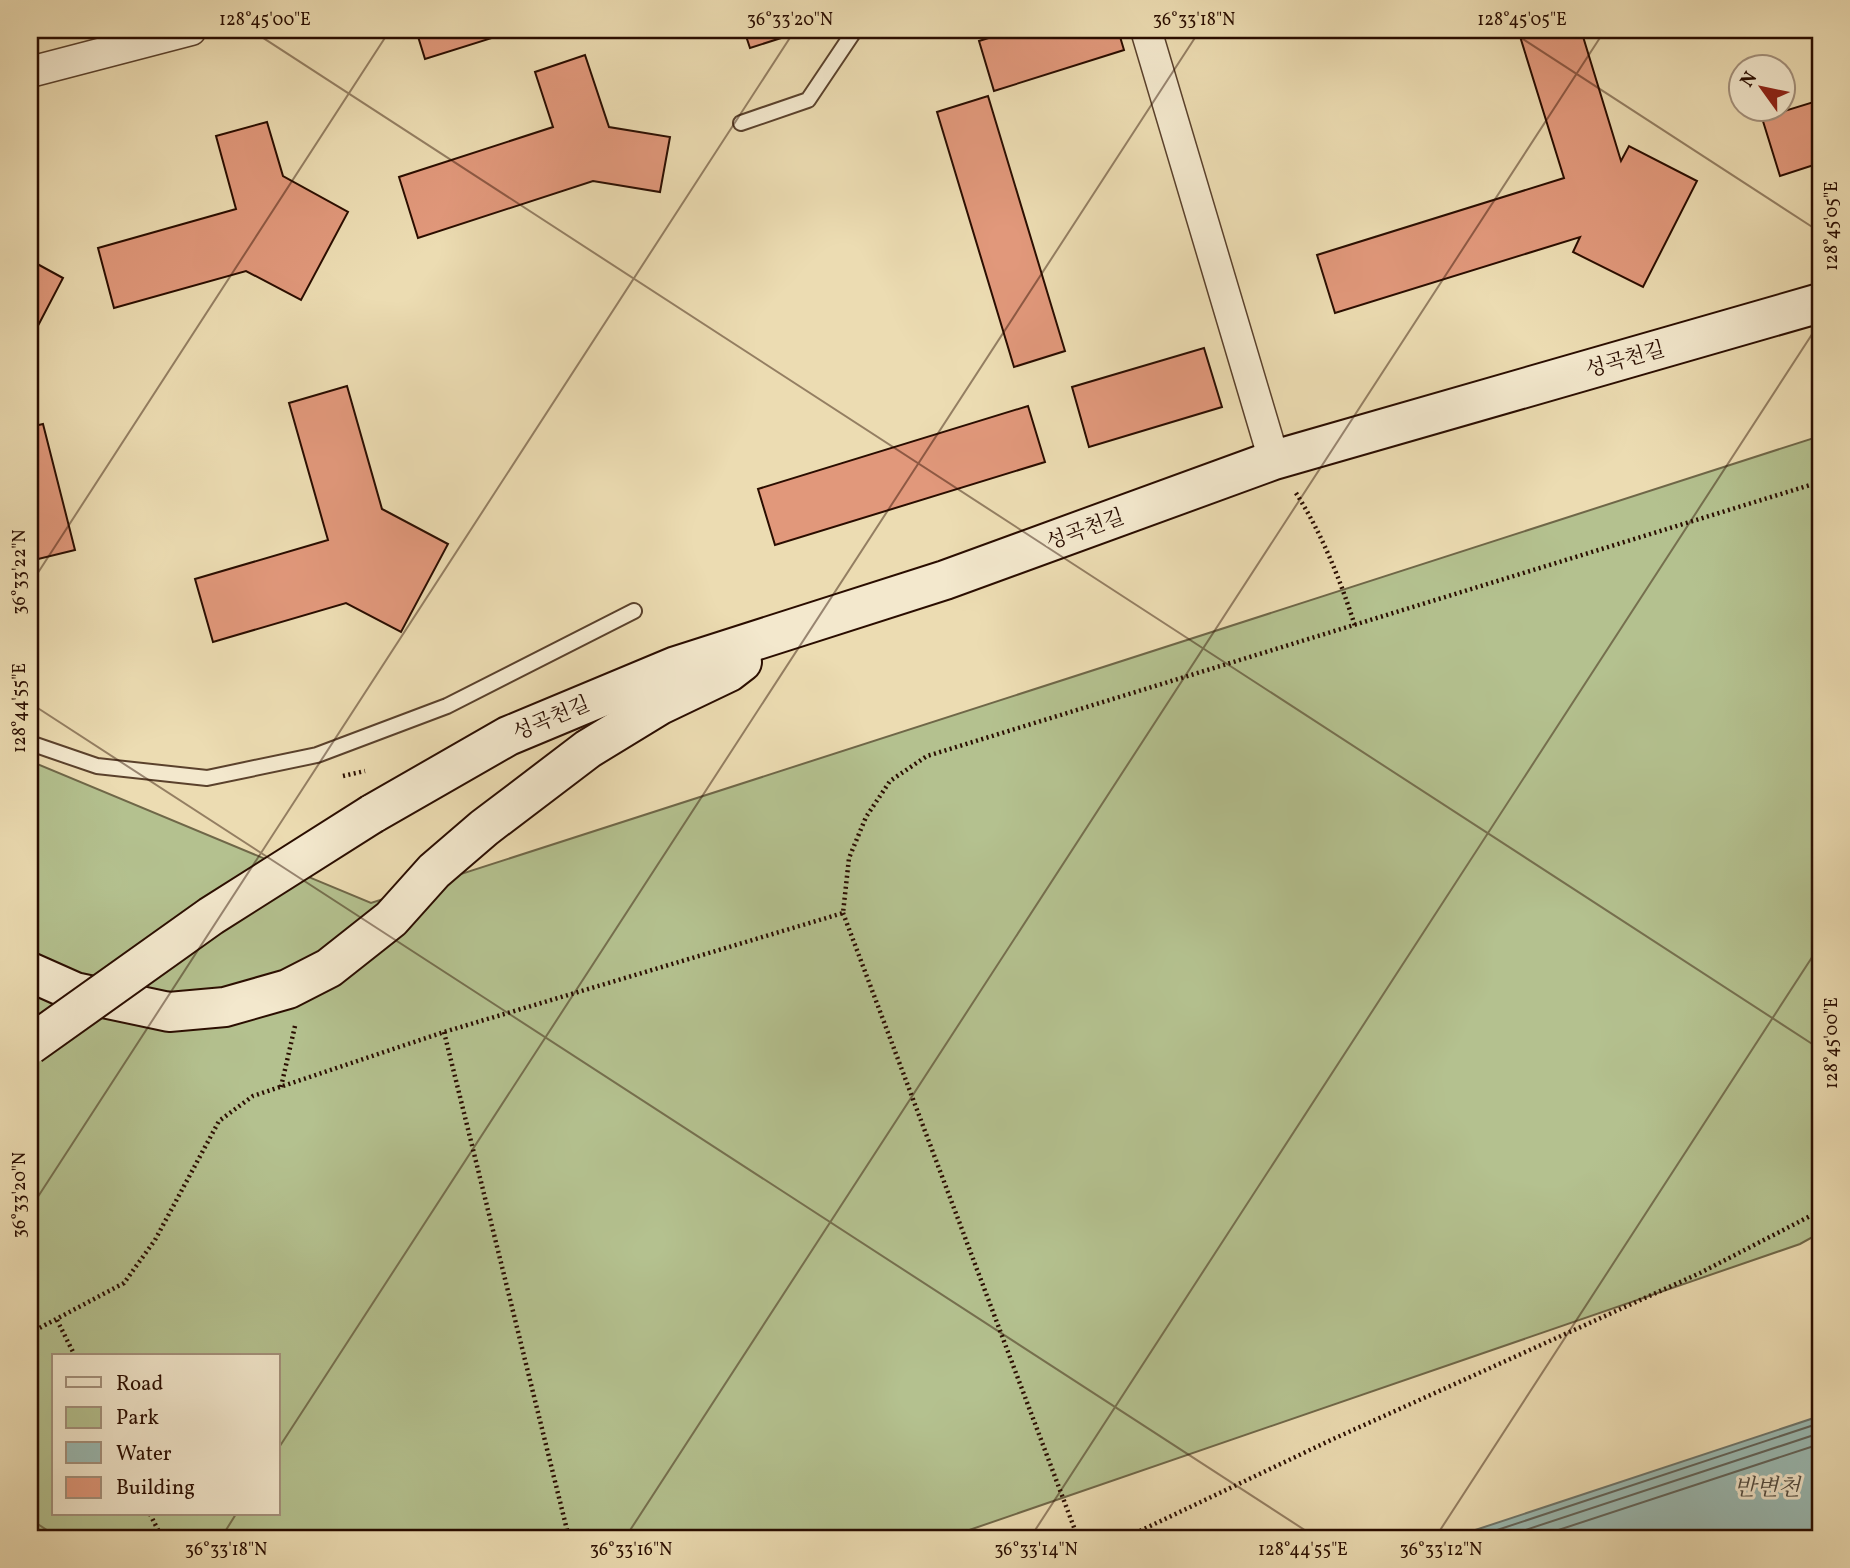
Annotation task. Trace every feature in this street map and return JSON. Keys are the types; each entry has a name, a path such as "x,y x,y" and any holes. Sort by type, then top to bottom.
{"street":[{"path":"30,72 191,30"},
{"path":"1146,30 1275,460"},
{"name":"성곡천길","path":"30,1045 211,916 372,814 508,736 676,666 945,580 1275,460 1820,303"},
{"path":"30,972 75,992 169,1012 225,1007 288,989 329,968 391,919 434,871 484,828 588,749 660,705 729,672 782,632"}],"lane":[{"path":"741,124 808,100 855,30"},
{"path":"30,743 97,766 207,778 317,755 447,706 634,611"}],"path":[{"path":"1275,460 1311,518 1342,585 1355,626"},
{"path":"1078,1538 843,913 849,858 866,817 890,781 927,756 1820,482"},
{"path":"30,1333 124,1283 155,1240 219,1121 253,1096 444,1032 843,913"},
{"path":"281,1087 305,981"},
{"path":"444,1032 569,1538"},
{"path":"1125,1538 1331,1440 1700,1273 1820,1211"},
{"path":"57,1320 74,1354"},
{"path":"151,1516 162,1538"}],"green space":[{"path":"1820,436 1820,1233 1800,1244 946,1538 30,1538 30,761 371,903"}],"water":[{"name":"반변천","path":"1820,1416 1820,1538 1451,1538"}],"building":[{"path":"416,30 517,30 425,59"},
{"path":"744,30 778,30 781,38 750,48"},
{"path":"1014,30 1118,30 1124,50 994,91 979,41"},
{"path":"1518,30 1581,30 1621,161 1629,146 1697,181 1643,287 1573,252 1580,237 1335,313 1317,255 1564,178"},
{"path":"585,55 609,127 670,137 660,192 593,181 418,238 399,177 553,127 535,72"},
{"path":"988,96 1065,351 1014,367 937,112"},
{"path":"1820,100 1820,163 1780,176 1763,122 1798,122 1798,107"},
{"path":"267,122 283,176 348,212 301,300 246,271 114,308 98,248 236,209 216,136"},
{"path":"30,260 63,278 30,341"},
{"path":"1204,348 1222,407 1089,447 1072,387"},
{"path":"347,386 382,509 448,544 401,632 346,603 213,642 195,579 328,540 289,403"},
{"path":"1028,406 1045,462 775,545 758,489"},
{"path":"43,424 75,550 30,561 30,427"}]}
